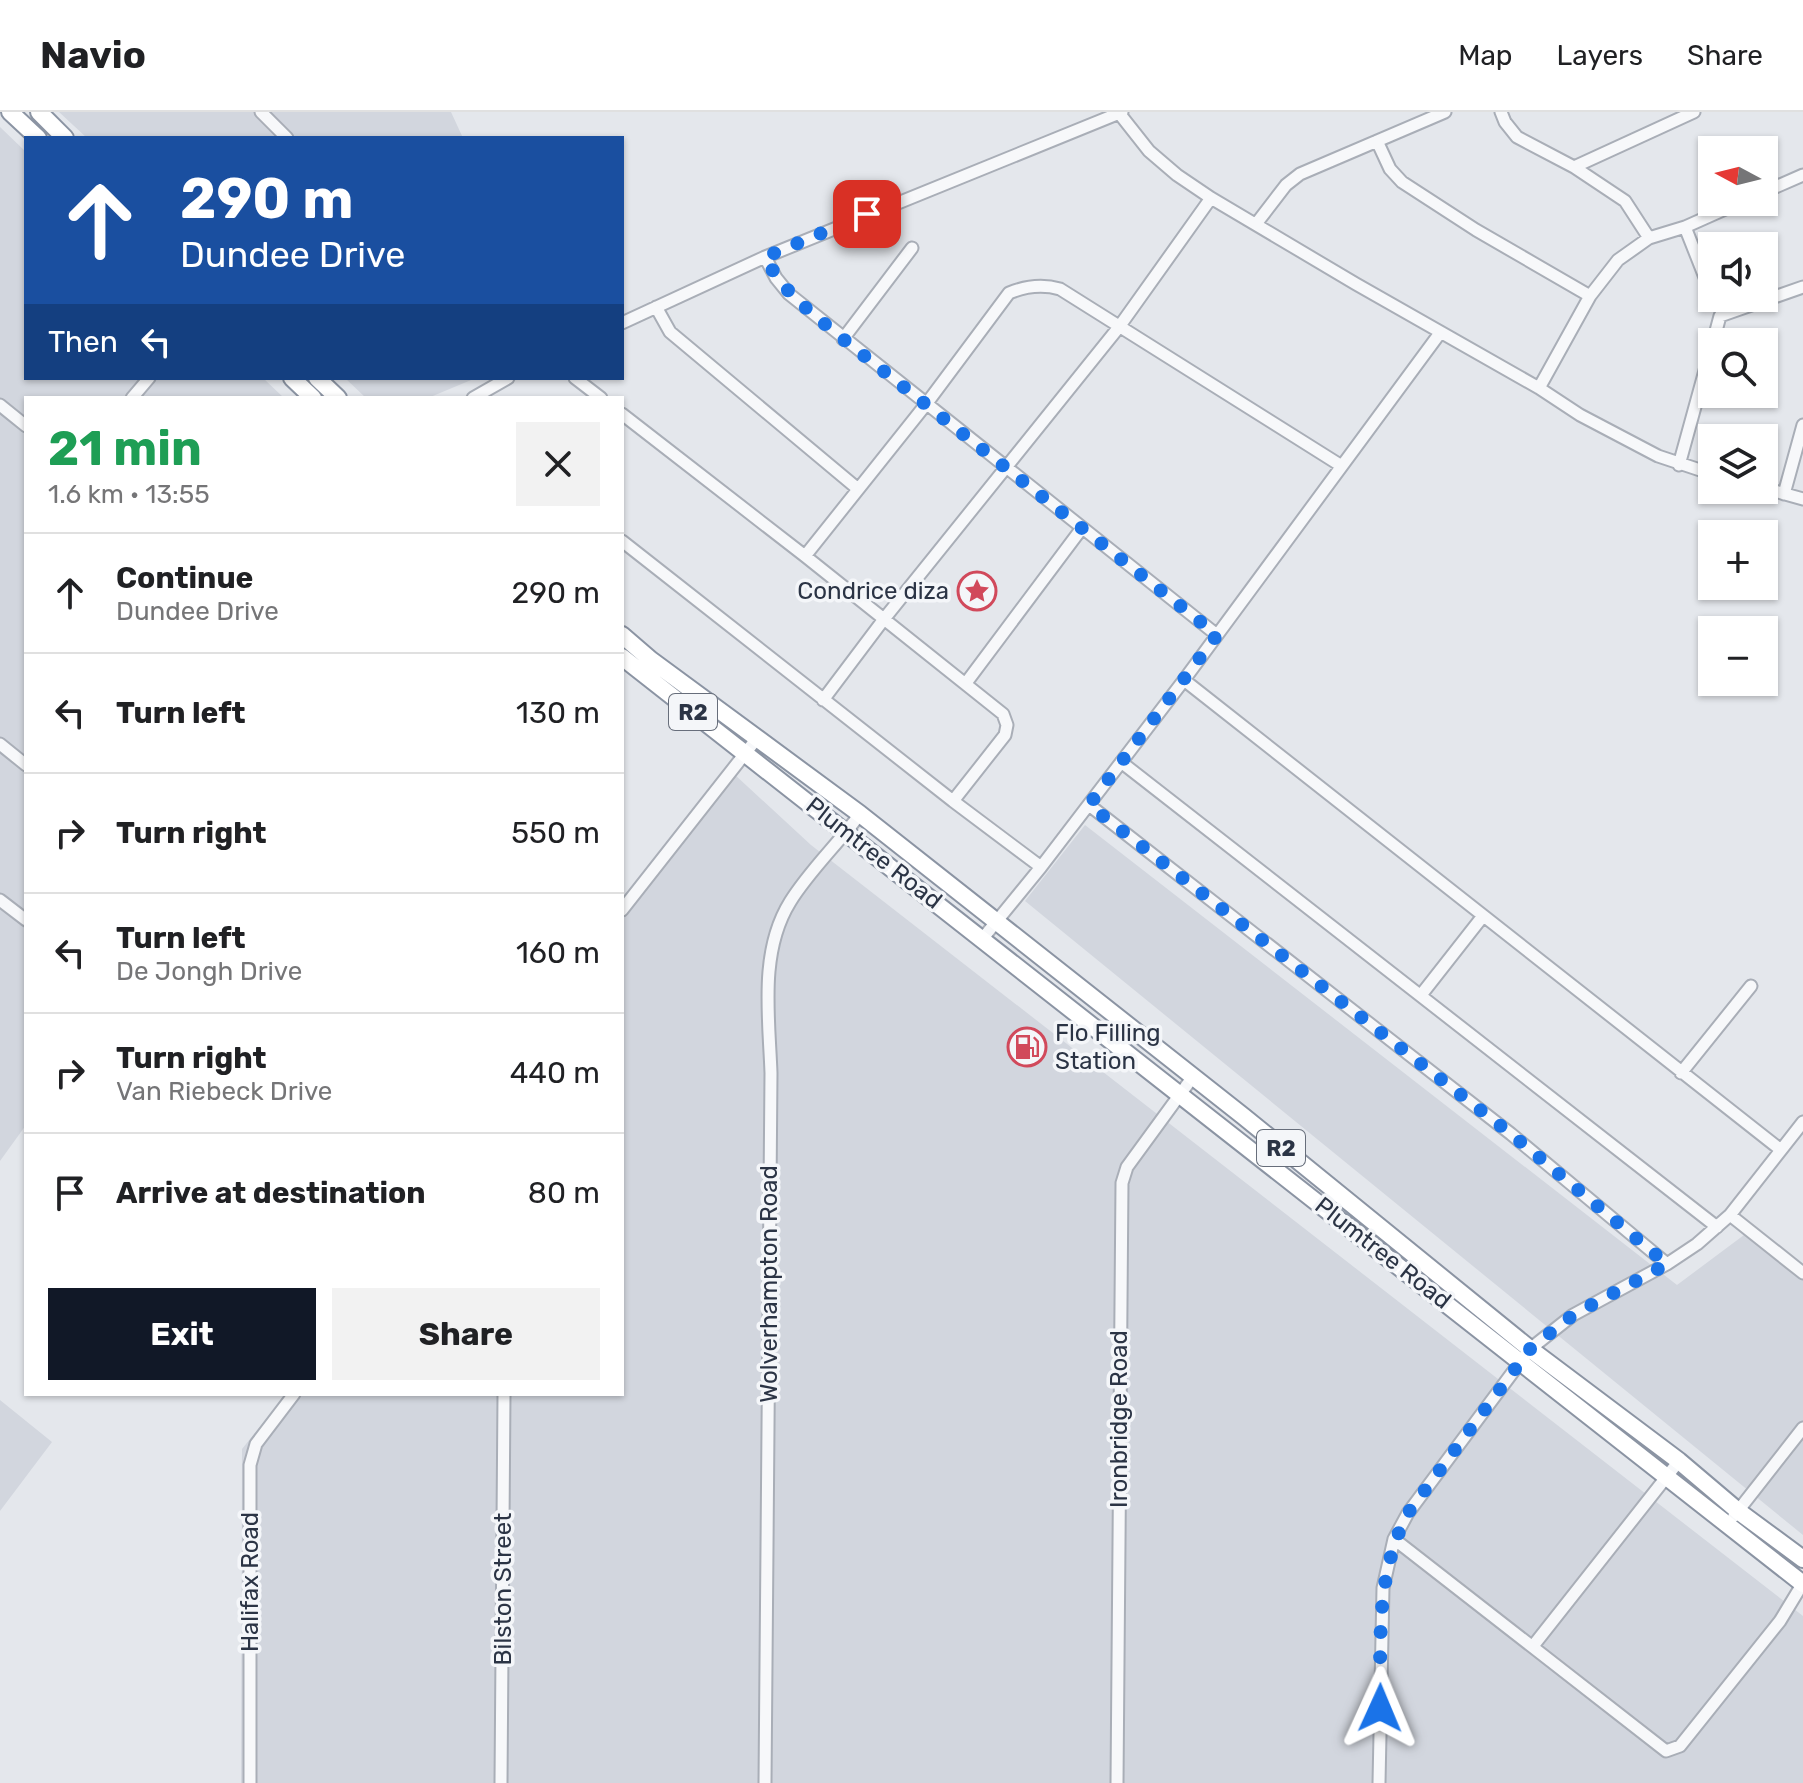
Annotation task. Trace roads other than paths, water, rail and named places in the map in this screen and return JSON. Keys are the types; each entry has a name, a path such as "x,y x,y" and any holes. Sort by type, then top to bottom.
{"highway":[{"path":"0,112 14,115 36,136"},
{"path":"39,112 63,136"},
{"path":"294,380 311,396"},
{"path":"319,380 336,396"},
{"name":"Plumtree Road","path":"624,637 860,814 1192,1078 1727,1525 1803,1584"},
{"name":"Plumtree Road","path":"624,659 1179,1095 1524,1356 1679,1461 1738,1511 1803,1559"}],"street":[{"path":"261,112 285,136"},
{"path":"624,322 765,257 1120,112 1158,159 1211,198 1539,388 1580,415 1679,465 1698,470"},
{"path":"1256,224 1292,180 1445,112"},
{"path":"1501,112 1517,137 1574,167 1625,201 1649,238"},
{"path":"1574,167 1694,112"},
{"path":"1377,141 1390,169 1402,182 1476,230 1590,296"},
{"path":"1778,186 1803,175"},
{"path":"823,700 884,619 1119,327 1211,198"},
{"path":"1539,388 1590,296 1618,260 1649,238 1710,216"},
{"path":"1685,227 1698,261"},
{"path":"843,339 912,248"},
{"path":"765,257 789,294 1217,635"},
{"path":"805,556 927,403 1009,293 1022,288 1049,286 1060,289 1340,465"},
{"path":"1720,316 1803,287"},
{"path":"656,307 670,332 858,489"},
{"path":"1717,328 1718,312"},
{"path":"983,938 1184,680 1440,333"},
{"path":"134,396 147,380"},
{"path":"476,396 504,380"},
{"path":"578,380 598,396"},
{"path":"1679,465 1698,395"},
{"path":"0,405 24,424"},
{"path":"624,416 1003,714 1007,730 953,801"},
{"path":"1784,494 1803,425"},
{"path":"1778,492 1803,499"},
{"path":"966,683 1082,528"},
{"path":"624,543 1041,867"},
{"path":"1184,680 1781,1150"},
{"path":"624,907 758,737"},
{"path":"0,744 24,763"},
{"path":"1121,762 1717,1227"},
{"path":"1089,805 1511,1134 1667,1264"},
{"name":"Wolverhampton Road","path":"765,1783 771,1073 769,977 773,942 790,901 860,814"},
{"path":"0,900 24,918"},
{"path":"1421,995 1483,916"},
{"path":"1681,1073 1751,986"},
{"name":"Ironbridge Road","path":"1117,1783 1122,1183 1127,1167 1192,1078"},
{"path":"1379,1783 1381,1614 1386,1566 1394,1539 1408,1513 1524,1356 1573,1315 1667,1264 1717,1227 1730,1215 1803,1122"},
{"path":"1793,1135 1803,1143"},
{"path":"1730,1215 1803,1273"},
{"name":"Halifax Road","path":"250,1783 250,1465 256,1444 292,1396"},
{"name":"Bilston Street","path":"501,1783 504,1396"},
{"path":"1727,1525 1803,1428"},
{"path":"1533,1646 1679,1461"},
{"path":"1394,1539 1661,1750 1671,1751 1680,1746 1780,1621 1803,1584"}],"place":[{"name":"Condrice diza","path":"977,591"},
{"name":"Flo Filling Station","path":"1027,1047"}]}
